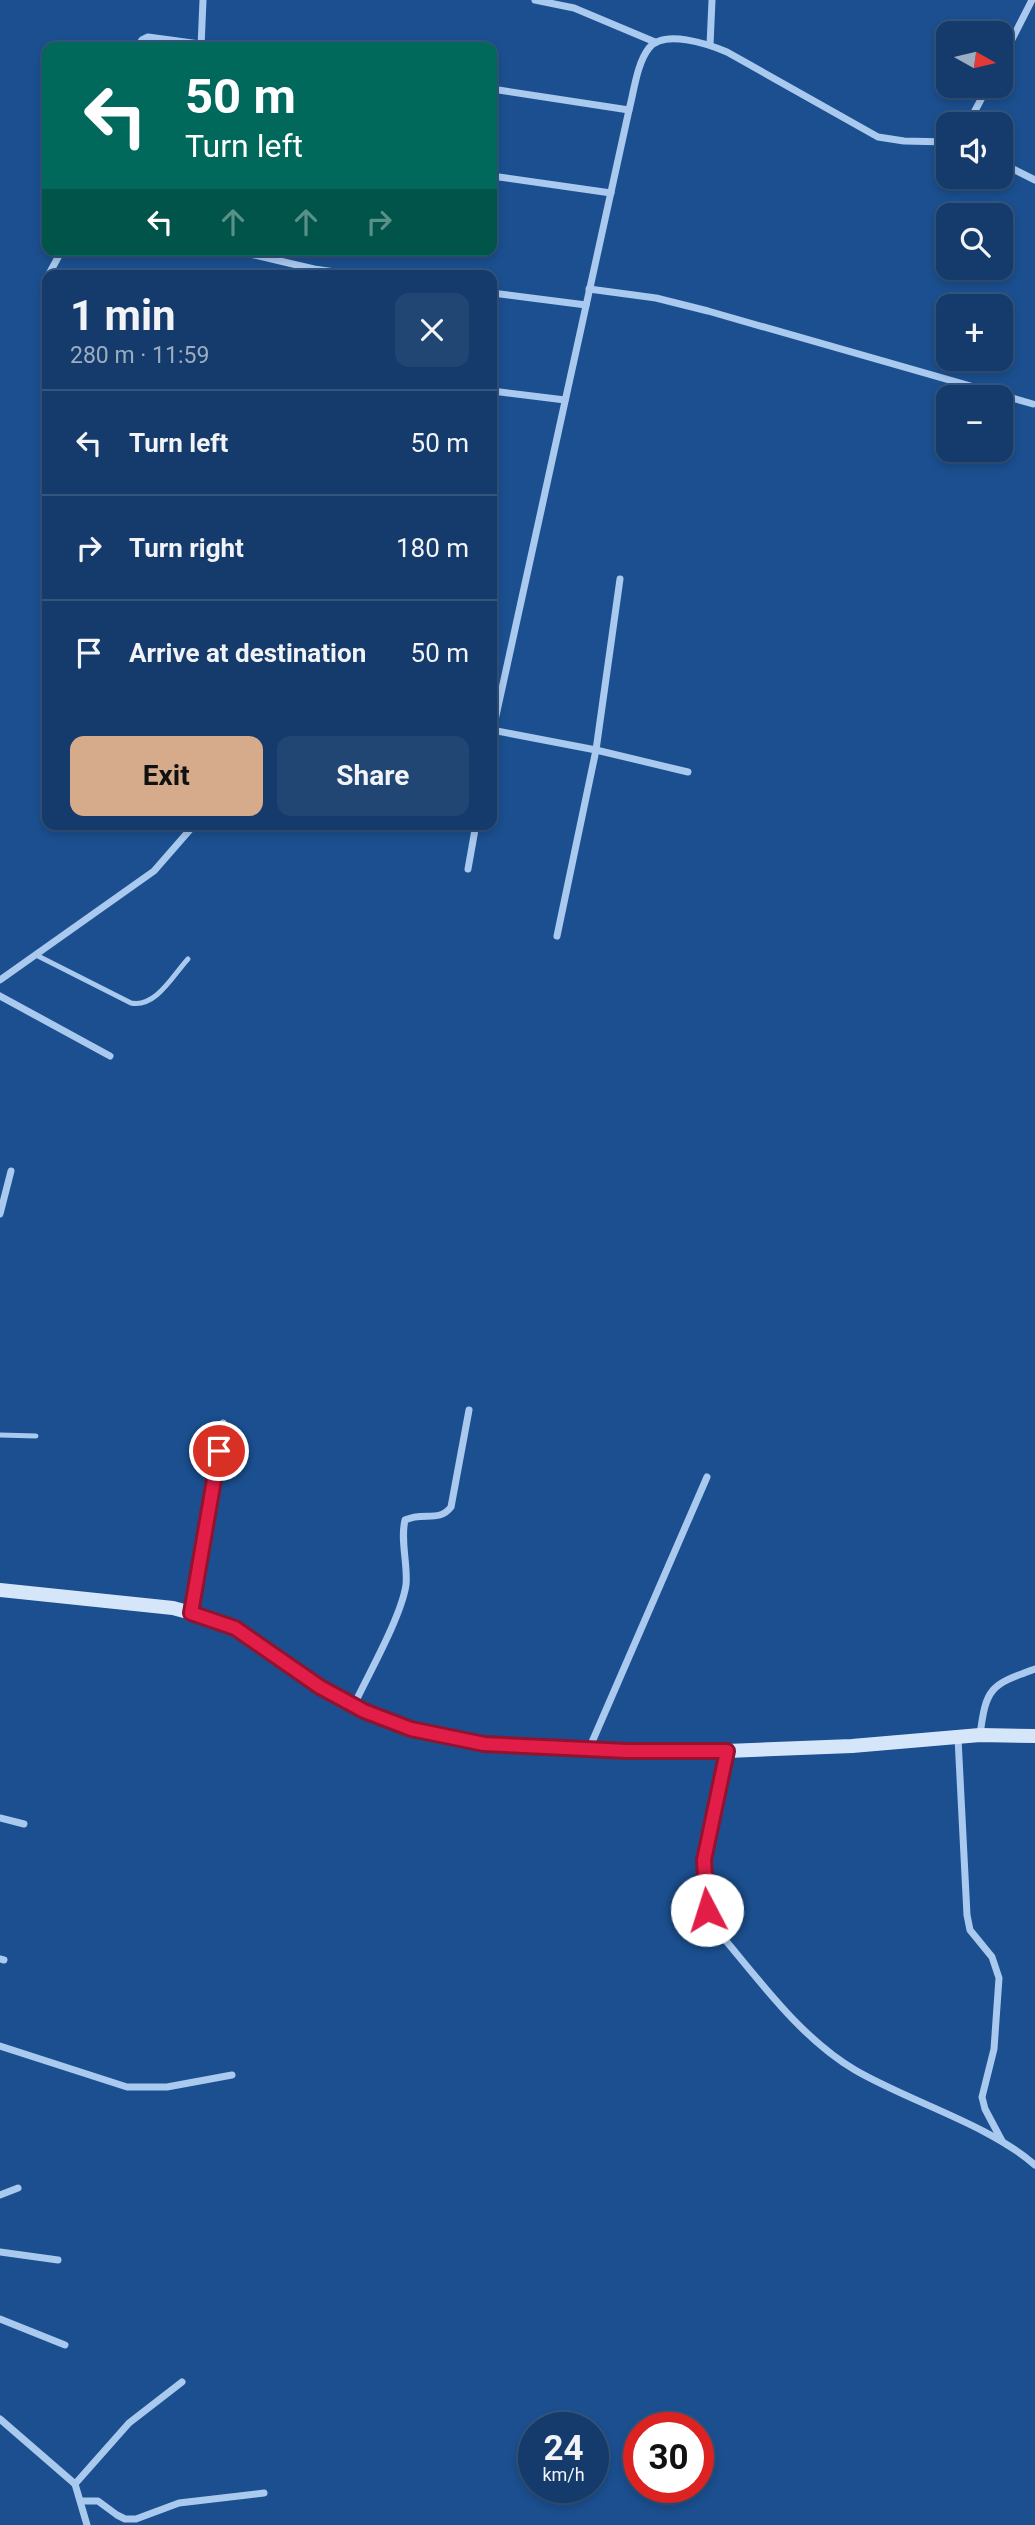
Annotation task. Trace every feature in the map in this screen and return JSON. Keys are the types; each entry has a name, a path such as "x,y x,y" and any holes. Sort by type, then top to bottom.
{"street":[{"path":"201,42 203,0"},
{"path":"535,0 574,8 655,42"},
{"path":"710,45 712,0"},
{"path":"1013,37 1032,0"},
{"path":"141,42 148,37 177,42"},
{"path":"497,708 629,110 648,50 655,42 667,38 710,45 878,137 936,142"},
{"path":"497,90 629,110"},
{"path":"1013,169 1035,180"},
{"path":"497,177 611,193"},
{"path":"259,256 321,270"},
{"path":"589,289 656,298 708,311 1033,404"},
{"path":"497,294 586,305"},
{"path":"497,392 565,400"},
{"path":"557,936 596,750 620,579"},
{"path":"497,732 596,750 688,772"},
{"path":"0,980 154,871 190,830"},
{"path":"468,869 475,830"},
{"path":"0,996 110,1056"},
{"path":"0,1214 11,1171"},
{"path":"353,1705 402,1603 406,1572 402,1531 405,1520 415,1515 439,1517 452,1507 469,1410"},
{"path":"191,1613 223,1423"},
{"path":"589,1750 707,1477"},
{"path":"0,1590 173,1608 191,1613 235,1628 320,1687 353,1705 411,1729 484,1744 589,1750 727,1751 852,1746 980,1735 1035,1736"},
{"path":"980,1735 984,1705 994,1687 1035,1669"},
{"path":"958,1738 967,1915 970,1930 992,1957 999,1978 994,2049 982,2097 985,2109 1004,2143"},
{"path":"727,1751 704,1860 707,1910 716,1929 820,2045 853,2068 907,2097 1004,2143 1035,2165"},
{"path":"0,1818 24,1824"},
{"path":"0,2046 127,2087 167,2087 232,2076"},
{"path":"0,2195 18,2188"},
{"path":"0,2252 58,2260"},
{"path":"0,2319 65,2345"},
{"path":"75,2484 129,2423 182,2382"},
{"path":"0,2419 75,2484 87,2525"},
{"path":"81,2501 97,2501 125,2519 136,2519 167,2505 264,2493"}],"lane":[{"path":"36,955 140,1005 149,1001 188,959"},
{"path":"0,1434 36,1436"}],"route":[{"path":"219,1451 191,1613 235,1628 320,1687 364,1711 411,1729 484,1744 627,1751 727,1751 704,1860 707,1910"}]}
